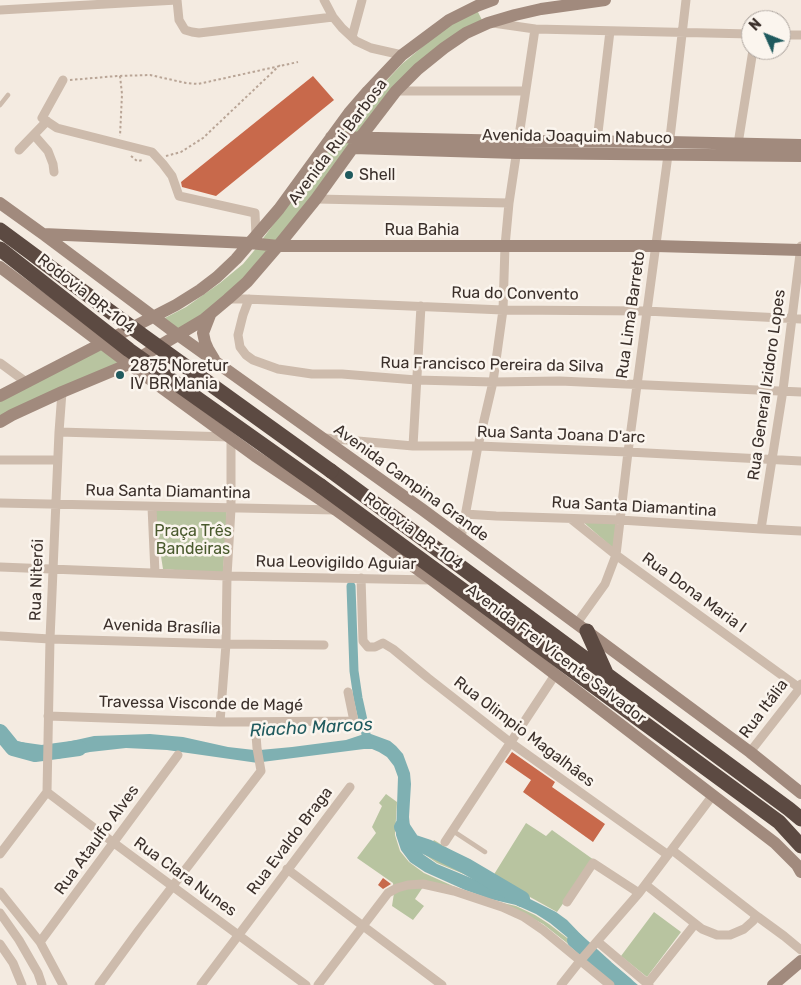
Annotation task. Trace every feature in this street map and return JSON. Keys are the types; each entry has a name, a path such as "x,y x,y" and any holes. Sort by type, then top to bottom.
{"highway":[{"name":"Rodovia BR-104","path":"0,230 331,471 789,808 801,819"},
{"name":"Rodovia BR-104","path":"0,249 129,350 321,486 779,822 801,846"},
{"path":"582,627 607,674"}],"main road":[{"name":"Avenida Rui Barbosa","path":"0,396 26,382 106,347 153,316 176,305 200,290 217,277 236,259 279,209 355,105 402,55 449,20 476,3 493,0"},
{"name":"Avenida Rui Barbosa","path":"0,422 62,392 129,364 178,335 228,300 247,282 316,199 396,91 418,68 444,48 466,33 488,23 540,9 605,0"},
{"path":"476,3 488,23"},
{"name":"Avenida Joaquim Nabuco","path":"331,137 357,143 516,147 668,155 801,156"},
{"name":"Avenida Joaquim Nabuco","path":"516,147 598,141 801,145"},
{"name":"Avenida Campina Grande","path":"0,203 218,365 423,510 750,752 801,792"},
{"name":"Rua Bahia","path":"44,234 253,240 278,246 656,246 801,250"},
{"name":"Avenida Frei Vicente Salvador","path":"0,267 255,456 336,510 432,580 775,843 797,865 801,872"},
{"path":"210,314 203,333 204,342 218,365"},
{"path":"773,985 801,961"}],"street":[{"path":"0,10 177,0 179,20 185,30 199,33 333,17"},
{"path":"324,0 333,17 352,37 371,48 402,55"},
{"path":"352,37 362,0"},
{"name":"Rua Lima Barreto","path":"582,627 605,584 616,555 646,311 668,155 686,0"},
{"path":"488,23 535,30 741,34"},
{"path":"461,538 478,446 493,382 503,310 505,246 509,203 535,30"},
{"path":"598,141 610,31"},
{"path":"738,144 751,60"},
{"path":"63,80 42,118 57,128 152,152 164,164 172,176 179,196 255,214 253,240"},
{"path":"396,91 525,91"},
{"path":"19,150 47,121"},
{"path":"34,135 48,151 54,172"},
{"path":"316,199 509,203"},
{"name":"Rua General Izidoro Lopes","path":"760,529 796,318 801,245"},
{"name":"Rua do Convento","path":"228,300 249,299 503,310 646,311 796,318"},
{"name":"Rua Francisco Pereira da Silva","path":"249,299 238,335 240,347 253,360 278,369 312,374 342,374 416,380 560,381 801,392"},
{"path":"413,446 420,306"},
{"path":"0,363 26,382"},
{"name":"Rua Niterói","path":"47,792 50,639 58,432 62,392"},
{"path":"58,432 231,438 231,509 227,576 226,644 220,722"},
{"name":"Rua Santa Joana D'arc","path":"320,438 413,446 478,446 801,461"},
{"path":"0,460 58,460"},
{"name":"Rua Santa Diamantina","path":"0,503 336,510"},
{"path":"152,507 155,573"},
{"name":"Rua Santa Diamantina","path":"465,514 620,520 801,531"},
{"name":"Rua Dona Maria I","path":"571,519 616,555 801,687"},
{"name":"Rua Leovigildo Aguiar","path":"0,567 227,576 432,580"},
{"name":"Rua Olimpio Magalhães","path":"361,578 363,641 368,647 375,647 383,643 388,645 511,743 670,852 801,950"},
{"name":"Avenida Brasília","path":"0,636 226,644 324,645"},
{"path":"445,842 555,675"},
{"name":"Rua Itália","path":"750,752 801,687"},
{"name":"Travessa Visconde de Magé","path":"48,716 220,722 354,721 348,692"},
{"path":"99,985 261,771 255,722"},
{"name":"Rua Ataulfo Alves","path":"40,942 178,755"},
{"name":"Rua Evaldo Braga","path":"201,985 350,787"},
{"path":"0,854 47,792"},
{"name":"Rua Clara Nunes","path":"47,792 306,985"},
{"path":"560,985 646,885 714,795"},
{"path":"567,902 594,863 639,893"},
{"path":"287,869 442,985"},
{"path":"318,985 388,893 408,885 423,884 470,896 524,917 582,958 610,985"},
{"path":"646,885 694,924 717,935 730,935 744,929 756,916"},
{"path":"0,892 40,942 63,985"},
{"path":"0,913 19,940 38,973 42,985"},
{"path":"598,942 648,984 694,924"},
{"path":"0,944 13,963 22,985"}],"lane":[{"path":"0,105 8,95"},
{"path":"453,831 485,852"}],"path":[{"path":"63,80 150,75 186,84 198,84 298,62"},
{"path":"120,76 122,94 119,144 123,150 137,161 158,159 181,152 203,138 280,65"}],"green space":[{"path":"477,10 483,22 451,40 359,135 343,134 372,96 402,64 446,27"},
{"path":"336,141 355,142 278,244 261,241"},
{"path":"258,246 274,248 244,283 179,333 161,320 186,307 220,283 243,264"},
{"path":"102,346 123,362 0,420 0,400"},
{"name":"Praça Três Bandeiras","path":"227,508 223,574 163,569 154,511"},
{"path":"582,521 617,523 614,549"},
{"path":"386,794 397,802 395,835 400,851 409,862 424,873 464,891 516,906 535,915 584,951 581,954 543,924 524,914 427,881 415,899 424,906 413,920 392,906 393,883 357,858 376,833 372,827 382,806 379,803"},
{"path":"526,823 546,836 552,830 594,860 557,912 515,890 488,884 437,863 424,854 434,840 493,876"},
{"path":"654,912 681,932 647,977 621,956"}],"water":[{"path":"0,726 10,739 14,741 42,745 42,759 21,755 9,749 0,736"},
{"path":"150,734 183,737 228,747 254,750 258,763 167,750 126,748 90,752 57,759 58,744 94,736"},
{"path":"364,734 371,734 390,741 403,754 410,773 409,817 411,837 415,846 424,855 437,864 488,885 514,891 556,912 567,920 590,944 584,951 536,914 516,905 490,899 465,890 425,872 410,862 401,850 396,835 398,777 394,766 387,757 379,752 372,749 364,749 262,762 260,750 346,740"},
{"path":"602,955 638,985 617,985 592,966"}],"building":[{"path":"313,76 334,100 216,196 182,187 181,182"},
{"path":"512,752 555,782 552,787 605,824 593,842 523,792 531,780 505,762"},
{"path":"383,878 391,884 383,889 378,885"}],"waterway":[{"path":"351,586 354,671 368,743"},
{"name":"Riacho Marcos","path":"0,732 13,748 35,754 79,748"},
{"name":"Riacho Marcos","path":"402,827 412,842 427,847 466,866 522,899"},
{"name":"Riacho Marcos","path":"575,940 626,985"}],"place":[{"name":"Shell","path":"349,175"},
{"name":"2875 Noretur IV BR Mania","path":"120,375"}]}
